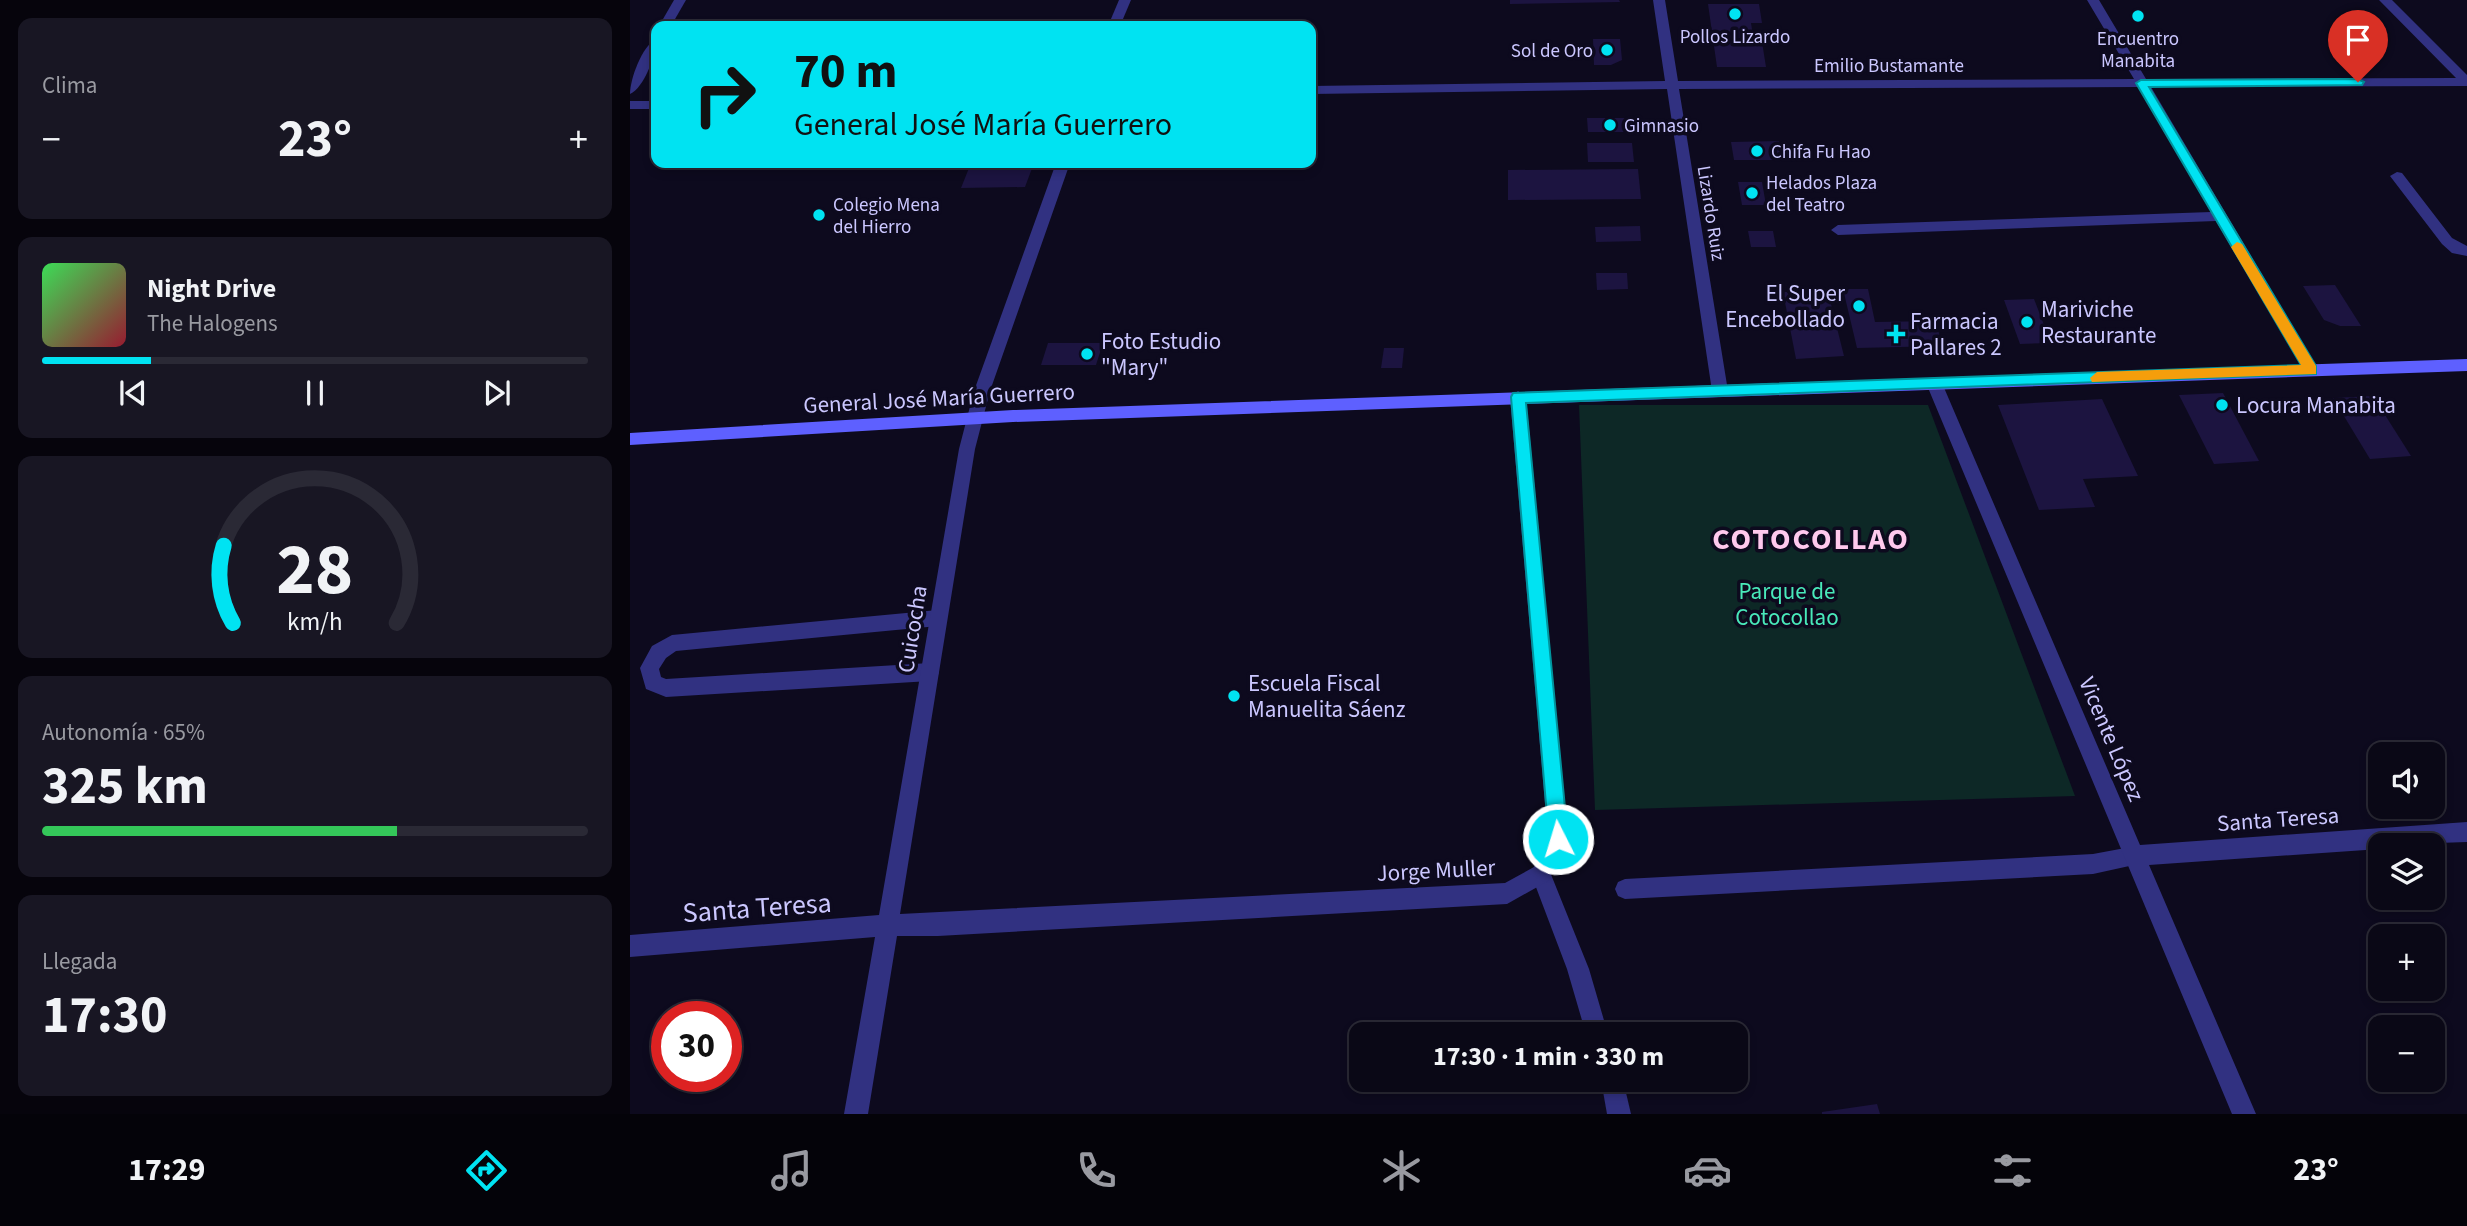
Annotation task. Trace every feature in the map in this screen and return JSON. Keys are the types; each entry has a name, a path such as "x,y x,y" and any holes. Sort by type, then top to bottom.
{"street":[{"path":"668,21 680,0"},
{"path":"1116,21 1125,0"},
{"name":"Lizardo Ruiz","path":"1659,0 1720,391"},
{"path":"2093,0 2311,370"},
{"path":"2385,0 2467,82"},
{"path":"630,90 651,52"},
{"name":"Emilio Bustamante","path":"1316,90 1673,85 2467,82"},
{"path":"630,105 651,105"},
{"name":"Cuicocha","path":"856,1114 974,418 1061,168"},
{"path":"2397,176 2447,241 2457,249 2467,251"},
{"path":"1838,230 2219,216"},
{"name":"General José María Guerrero","path":"630,439 974,418 2467,365"},
{"name":"Vicente López","path":"1934,383 2244,1114"},
{"path":"1518,397 1558,839 1541,874 1578,969 1593,1022"},
{"path":"930,672 666,688 653,683 649,668 659,652 672,643 938,618"},
{"name":"Santa Teresa","path":"1625,889 2093,864 2136,856 2467,832"},
{"name":"Jorge Muller","path":"889,925 952,924 1507,893 1541,874"},
{"name":"Santa Teresa","path":"630,946 889,925"},
{"path":"1614,1092 1619,1114"}],"green space":[{"name":"Parque de Cotocollao","path":"1579,405 1928,405 2075,796 1595,810"}],"building":[{"path":"1510,0 1619,0 1620,2 1510,4"},
{"path":"1708,4 1759,4 1762,23 1751,23 1754,42 1762,42 1766,67 1717,67"},
{"name":"Sol de Oro","path":"1593,39 1620,39 1622,60 1611,65 1594,65"},
{"name":"Gimnasio","path":"1587,118 1632,118 1633,132 1588,132"},
{"name":"Chifa Fu Hao","path":"1779,141 1783,160 1734,160 1731,142"},
{"path":"1587,143 1632,143 1634,162 1588,162"},
{"path":"669,168 737,168 668,169"},
{"path":"969,168 1032,168 1025,187 961,188"},
{"path":"1638,169 1641,199 1508,200 1508,170"},
{"name":"Helados Plaza del Teatro","path":"1738,182 1762,182 1766,205 1742,205"},
{"path":"1640,226 1641,241 1596,242 1595,227"},
{"path":"1748,231 1773,231 1776,247 1751,247"},
{"path":"1596,273 1627,273 1628,289 1597,290"},
{"path":"2335,285 2361,326 2340,326 2324,320 2303,286"},
{"path":"1843,289 1868,289 1875,322 1935,321 1943,346 1857,348"},
{"path":"1783,292 1828,292 1844,356 1796,359"},
{"name":"Mariviche Restaurante","path":"2034,299 2051,343 2020,344 2004,300"},
{"path":"1048,343 1103,343 1096,365 1041,365"},
{"path":"1384,348 1404,348 1402,368 1381,368"},
{"path":"2223,393 2259,461 2214,464 2179,395"},
{"path":"2373,396 2411,456 2370,459 2333,398"},
{"path":"2102,399 2138,476 2083,479 2095,507 2039,510 1998,405"},
{"path":"1877,1104 1880,1114 1822,1114 1822,1112"}],"slow traffic":[{"path":"2097,378 2311,370 2237,247"}],"place":[{"name":"Pollos Lizardo","path":"1735,14"},
{"name":"Encuentro Manabita","path":"2138,16"},
{"name":"Sol de Oro","path":"1607,50"},
{"name":"Gimnasio","path":"1610,125"},
{"name":"Chifa Fu Hao","path":"1757,151"},
{"name":"Helados Plaza del Teatro","path":"1752,193"},
{"name":"Colegio Mena del Hierro","path":"819,215"},
{"name":"El Super Encebollado","path":"1859,306"},
{"name":"Mariviche Restaurante","path":"2027,322"},
{"name":"Farmacia Pallares 2","path":"1896,334"},
{"name":"Foto Estudio \"Mary\"","path":"1087,354"},
{"name":"Locura Manabita","path":"2222,405"},
{"name":"Escuela Fiscal Manuelita Sáenz","path":"1234,696"}],"district":[{"name":"COTOCOLLAO","path":"1811,539"}],"route":[{"path":"1558,839 1518,397 2311,370 2141,83 2358,82"}]}
